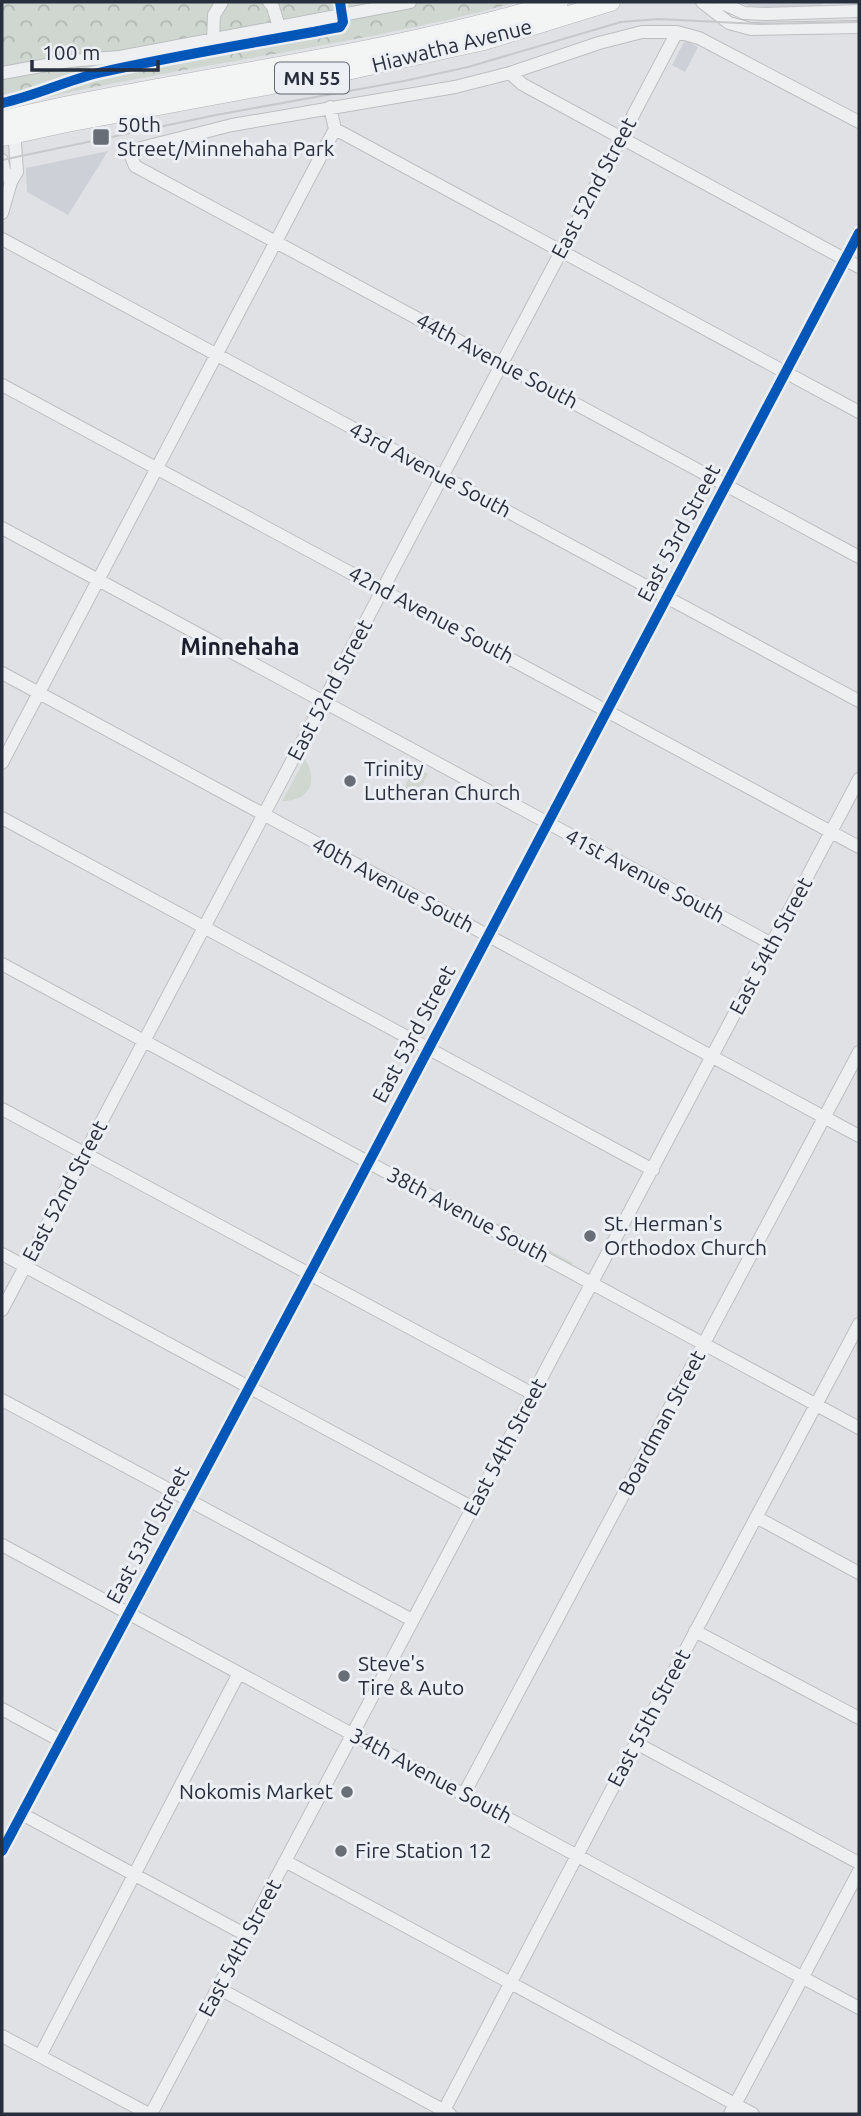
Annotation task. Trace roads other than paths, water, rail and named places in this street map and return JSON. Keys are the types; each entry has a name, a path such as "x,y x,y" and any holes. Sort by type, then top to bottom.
{"highway":[{"name":"Hiawatha Avenue","path":"4,131 121,94 369,50 490,22 559,2"},
{"name":"Hiawatha Avenue","path":"4,131 342,72 484,41 611,2"}],"street":[{"path":"213,40 214,15 222,2"},
{"path":"269,2 274,7 279,27"},
{"path":"2,73 69,61 120,57 410,2"},
{"path":"702,2 729,23 751,29 859,27"},
{"path":"720,2 744,13 859,11"},
{"name":"Hiawatha Avenue","path":"135,166 131,156 141,148 232,125 455,87 642,32 690,34 859,122"},
{"name":"East 52nd Street","path":"2,1310 677,32"},
{"path":"510,73 522,84 859,267"},
{"path":"2,763 335,130 330,107"},
{"path":"335,130 859,412"},
{"path":"3,207 17,172 15,143 4,131"},
{"path":"2,160 11,182"},
{"name":"44th Avenue South","path":"135,166 859,556"},
{"name":"East 53rd Street","path":"2,1852 859,233"},
{"name":"43rd Avenue South","path":"2,239 859,701"},
{"name":"42nd Avenue South","path":"2,385 859,847"},
{"name":"41st Avenue South","path":"2,528 772,944"},
{"name":"40th Avenue South","path":"2,673 859,1136"},
{"name":"East 54th Street","path":"150,2114 859,779"},
{"path":"2,818 653,1170"},
{"name":"38th Avenue South","path":"2,964 859,1428"},
{"name":"Boardman Street","path":"464,1794 859,1052"},
{"path":"2,1110 533,1394"},
{"path":"2,1254 473,1508"},
{"name":"East 55th Street","path":"446,2113 510,1983 859,1324"},
{"path":"2,1400 412,1620"},
{"path":"756,1517 859,1573"},
{"name":"34th Avenue South","path":"2,1545 859,2008"},
{"path":"695,1631 859,1718"},
{"path":"40,2056 239,1674"},
{"path":"2,1709 61,1741"},
{"path":"636,1743 859,1863"},
{"path":"22,1814 246,1935"},
{"path":"285,1861 510,1983 733,2109 753,2114"},
{"path":"733,2109 859,1871"},
{"path":"218,1988 446,2113"},
{"path":"2,2036 150,2114"}],"tram line":[{"path":"2,160 216,115 468,67 621,22 658,19 759,24 859,22"}],"place":[{"name":"50th Street/Minnehaha Park","path":"101,137"},
{"name":"Trinity Lutheran Church","path":"350,781"},
{"name":"St. Herman's Orthodox Church","path":"590,1236"},
{"name":"Steve's Tire & Auto","path":"344,1676"},
{"name":"Nokomis Market","path":"347,1792"},
{"name":"Fire Station 12","path":"341,1851"}],"district":[{"name":"Minnehaha","path":"240,647"}]}
